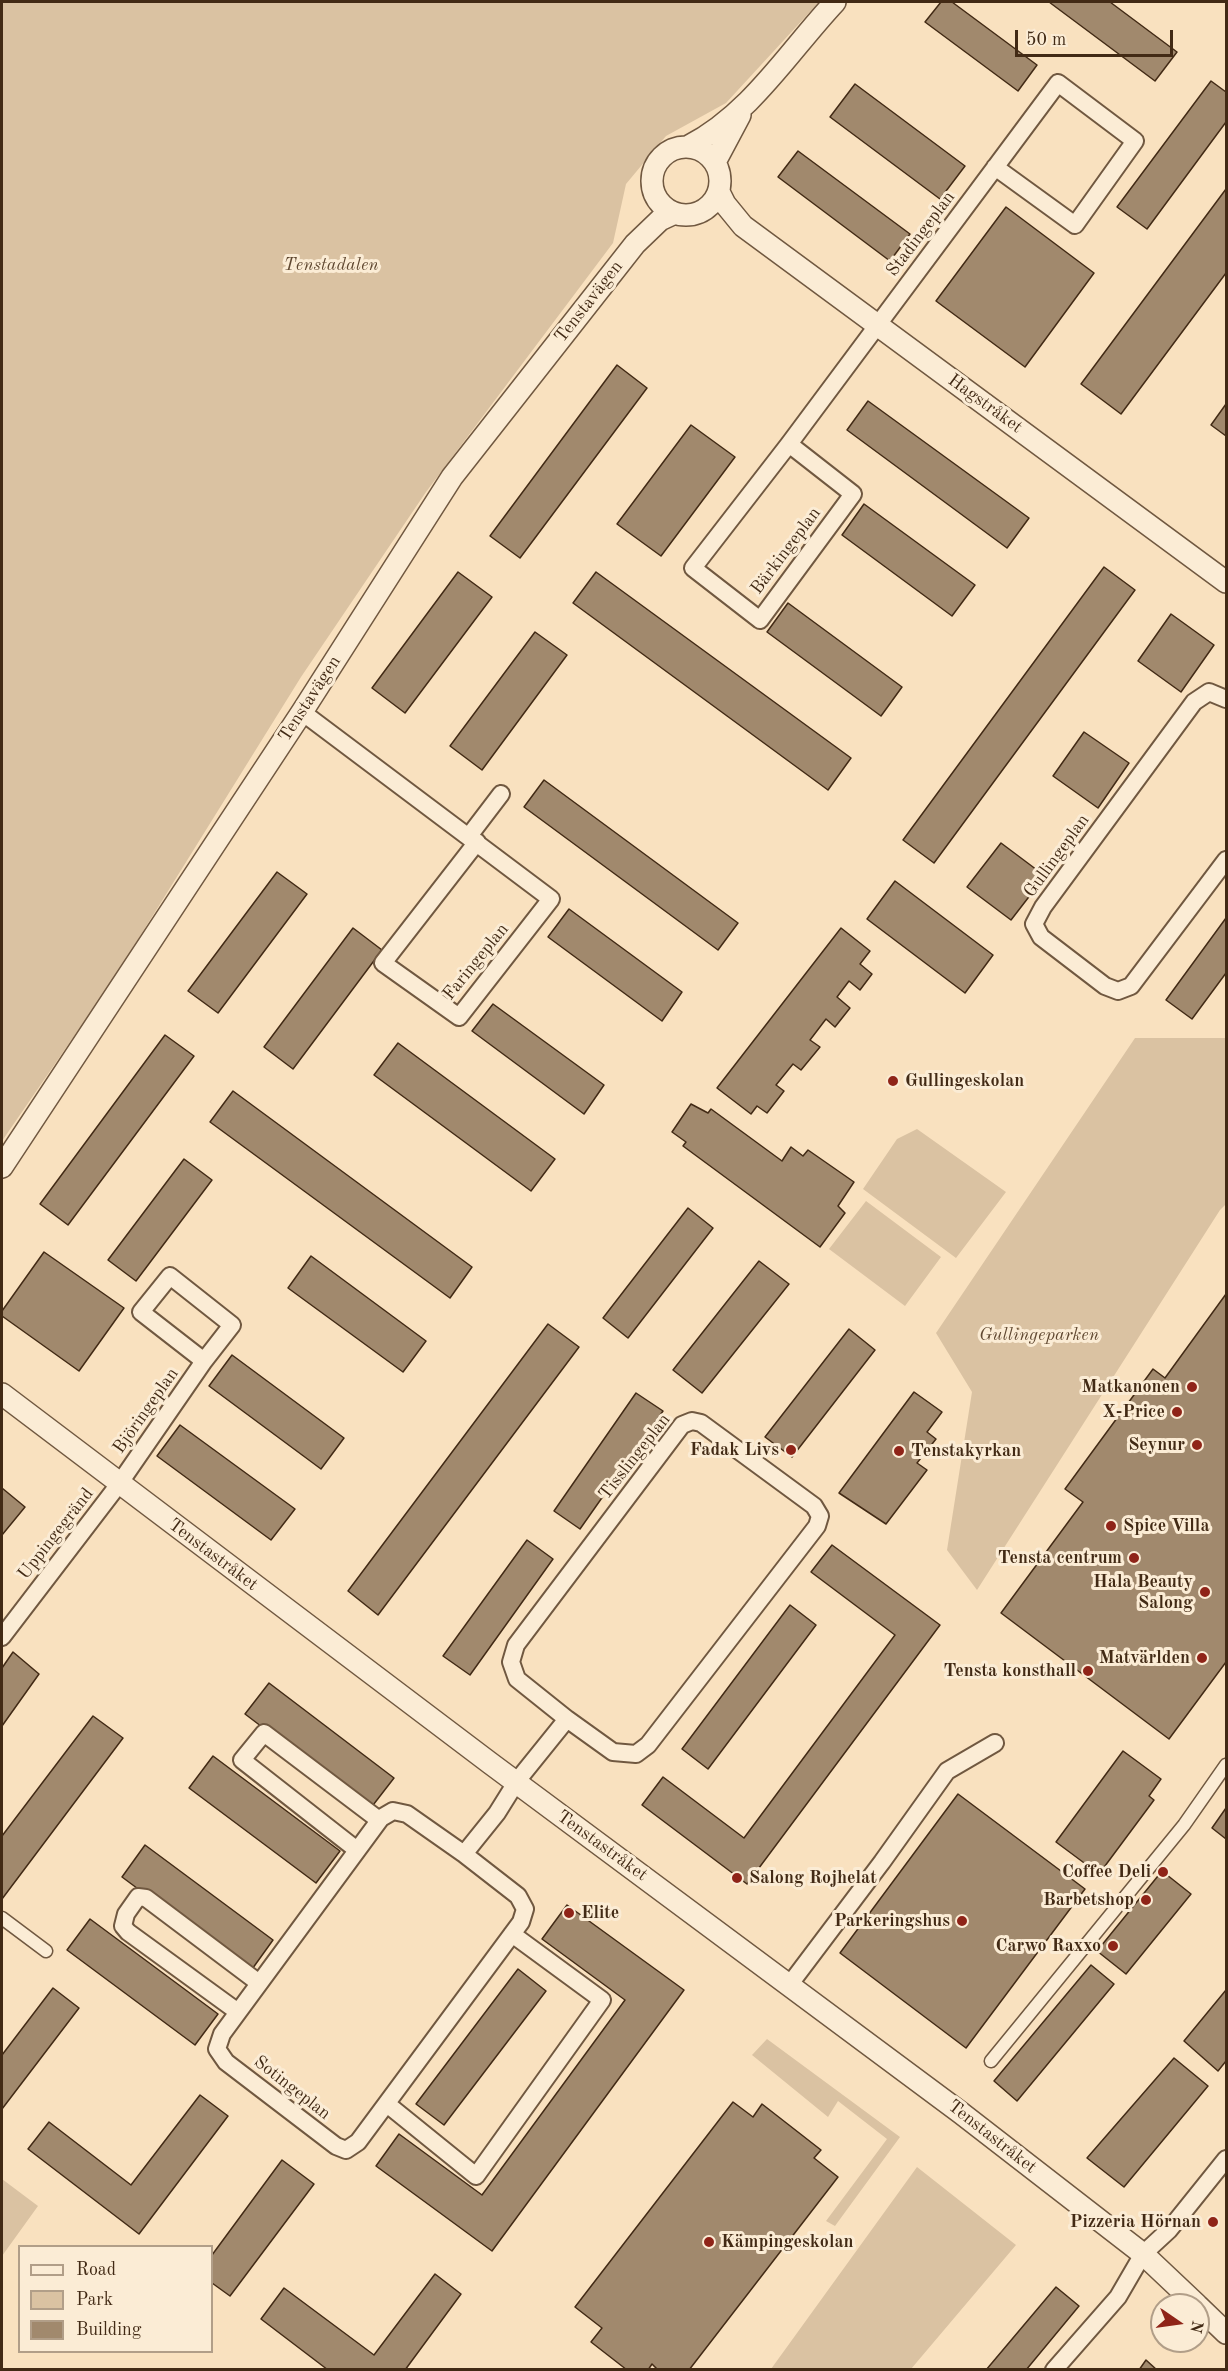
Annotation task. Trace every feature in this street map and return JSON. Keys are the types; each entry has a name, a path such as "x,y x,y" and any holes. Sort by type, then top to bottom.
{"street":[{"path":"689,146 708,154 715,162 721,182 714,202 706,209 685,214 657,199 652,177 661,157 669,151 689,146 706,138 745,106 835,2"},
{"name":"Stadingeplan","path":"877,324 1058,83 1135,141 1075,225 995,167"},
{"path":"715,162 745,106"},
{"name":"Tenstavägen","path":"635,244 653,189"},
{"name":"Hagstråket","path":"719,192 725,204 743,226 1227,582"},
{"name":"Tenstavägen","path":"2,1167 302,712 452,477 635,244 660,220 685,214"},
{"name":"Hagstråket","path":"685,214 743,226"},
{"name":"Bärkingeplan","path":"789,444 853,494 760,620 693,568 789,444 877,324"},
{"name":"Gullingeplan","path":"1227,699 1209,692 1194,702 1043,907 1034,924 1041,937 1105,986 1118,991 1131,986 1227,860"},
{"name":"Faringeplan","path":"302,712 473,839 551,899 459,1017 383,963 473,839"},
{"path":"473,839 501,794"},
{"name":"Björingeplan","path":"119,1484 204,1361 232,1325 170,1276 141,1312 204,1361"},
{"name":"Tenstastråket","path":"2,1395 961,2112 1143,2254 1184,2293"},
{"name":"Tisslingeplan","path":"692,1421 701,1423 814,1506 820,1516 817,1526 648,1745 636,1754 613,1752 567,1719 517,1679 511,1662 516,1644 682,1425 692,1421"},
{"name":"Uppingegränd","path":"2,1637 119,1484"},
{"path":"464,1854 497,1814 517,1781 567,1719"},
{"path":"357,1850 242,1760 251,1747 264,1733 379,1820"},
{"path":"790,1984 882,1863 947,1771 996,1743"},
{"path":"992,2061 1184,1825 1227,1765"},
{"name":"Sotingeplan","path":"393,1811 407,1814 518,1896 525,1909 521,1922 387,2104 358,2142 346,2150 336,2146 226,2062 217,2049 222,2034 379,1820 393,1811"},
{"path":"238,2012 128,1932 123,1926 126,1914 132,1905 138,1897 146,1898 259,1983"},
{"path":"2,1918 46,1951"},
{"path":"387,2104 476,2176 602,2000 512,1934"},
{"path":"1054,2370 1118,2297 1143,2254 1169,2230 1227,2159"},
{"name":"Tenstastråket","path":"1210,2318 1227,2333"}],"green space":[{"name":"Tenstadalen","path":"2,2 819,2 726,103 666,136 626,184 613,243 426,492 301,677 114,978 2,1141"},
{"name":"Gullingeparken","path":"1135,1038 1226,1038 1226,1204 977,1590 947,1550 972,1392 936,1333"},
{"path":"917,1129 1006,1192 956,1258 863,1189 897,1139"},
{"path":"866,1201 941,1257 905,1306 829,1249"},
{"path":"767,2039 900,2137 835,2226 826,2221 887,2139 838,2101 828,2117 752,2055"},
{"path":"917,2167 1016,2245 911,2369 771,2369"},
{"path":"2,2179 38,2206 2,2256"}],"building":[{"path":"941,2 952,2 1037,65 1018,91 925,22"},
{"path":"1049,2 1110,2 1177,52 1155,81"},
{"path":"1211,81 1226,92 1226,122 1147,229 1117,207"},
{"path":"855,84 965,166 940,199 830,117"},
{"path":"798,151 910,234 890,261 778,177"},
{"path":"1226,189 1226,273 1121,414 1081,384"},
{"path":"1006,207 1094,273 1025,367 936,301"},
{"path":"617,365 647,388 520,558 490,536"},
{"path":"868,401 1029,518 1007,548 847,430"},
{"path":"1226,404 1226,436 1211,425"},
{"path":"691,425 735,457 661,556 617,524"},
{"path":"864,504 975,585 952,616 842,535"},
{"path":"1104,567 1135,590 934,863 903,840"},
{"path":"458,572 492,597 405,713 372,688"},
{"path":"596,572 851,758 828,790 573,603"},
{"path":"788,603 902,687 881,716 767,632"},
{"path":"1171,614 1214,645 1181,692 1138,661"},
{"path":"535,632 567,655 482,770 450,746"},
{"path":"1084,732 1129,763 1098,808 1053,776"},
{"path":"544,780 738,923 718,950 524,807"},
{"path":"1001,843 1045,876 1011,920 967,887"},
{"path":"277,872 307,894 218,1013 188,991"},
{"path":"895,881 993,955 965,993 867,919"},
{"path":"569,909 682,992 662,1021 548,937"},
{"path":"1226,918 1226,973 1192,1019 1166,1000"},
{"path":"353,928 382,950 293,1069 264,1047"},
{"path":"841,928 870,951 860,964 872,974 860,990 849,981 837,997 850,1008 835,1027 826,1019 810,1040 820,1047 801,1070 793,1064 776,1085 784,1091 767,1113 757,1106 751,1114 717,1088"},
{"path":"493,1004 604,1085 584,1114 472,1031"},
{"path":"165,1035 194,1056 68,1225 40,1204"},
{"path":"398,1043 555,1159 531,1191 374,1075"},
{"path":"233,1091 472,1267 450,1298 210,1122"},
{"path":"691,1104 708,1113 711,1109 782,1161 791,1147 803,1156 808,1150 854,1182 838,1206 845,1213 820,1247 683,1146 686,1142 672,1132"},
{"path":"184,1159 212,1180 136,1281 108,1260"},
{"path":"688,1208 713,1228 628,1338 603,1318"},
{"path":"44,1252 124,1308 79,1371 2,1316 2,1311"},
{"path":"311,1256 426,1341 403,1372 288,1288"},
{"path":"759,1261 789,1284 702,1393 673,1370"},
{"name":"Tensta centrum","path":"1226,1294 1226,1662 1169,1739 1001,1613 1083,1502 1065,1489 1153,1369 1165,1378"},
{"path":"548,1324 579,1347 378,1615 348,1591"},
{"path":"849,1329 875,1350 792,1457 765,1437"},
{"path":"232,1355 344,1438 321,1469 209,1386"},
{"name":"Tenstakyrkan","path":"914,1392 942,1412 927,1432 936,1439 917,1463 927,1470 886,1524 839,1493"},
{"path":"636,1393 663,1411 580,1529 554,1511"},
{"path":"180,1425 295,1509 271,1540 157,1456"},
{"path":"2,1488 25,1507 2,1535"},
{"path":"527,1540 553,1559 470,1675 443,1656"},
{"path":"832,1545 940,1625 747,1884 642,1805 663,1777 744,1838 895,1635 811,1572"},
{"path":"790,1605 816,1625 708,1769 682,1749"},
{"path":"13,1652 39,1674 2,1726 2,1668"},
{"path":"269,1683 394,1778 370,1809 245,1714"},
{"path":"93,1716 123,1738 2,1899 2,1836"},
{"path":"1123,1751 1161,1779 1149,1796 1154,1800 1099,1874 1056,1842"},
{"path":"213,1756 340,1851 316,1883 189,1788"},
{"name":"Parkeringshus","path":"958,1794 1085,1889 966,2048 840,1953"},
{"path":"1226,1808 1226,1839 1212,1828"},
{"path":"145,1845 273,1940 250,1972 122,1877"},
{"path":"1162,1871 1191,1894 1126,1974 1097,1951"},
{"path":"567,1905 684,1990 492,2251 376,2166 399,2134 482,2195 625,2000 542,1939"},
{"path":"90,1919 218,2014 195,2045 67,1950"},
{"path":"1091,1965 1114,1984 1017,2101 994,2081"},
{"path":"518,1969 546,1991 444,2125 416,2104"},
{"path":"53,1988 79,2008 2,2109 2,2055"},
{"path":"1226,1990 1226,2061 1218,2071 1184,2041"},
{"path":"1174,2058 1208,2086 1124,2187 1087,2158"},
{"path":"200,2095 228,2116 139,2234 28,2149 49,2122 131,2185"},
{"path":"733,2102 753,2117 762,2104 821,2150 814,2158 838,2177 689,2370 658,2370 652,2364 648,2370 627,2370 591,2342 602,2328 575,2307"},
{"path":"282,2160 314,2184 230,2296 213,2284 213,2254"},
{"path":"435,2274 461,2294 405,2370 328,2370 261,2319 284,2288 374,2355"},
{"path":"1056,2287 1079,2306 1026,2370 986,2370"},
{"path":"1146,2360 1157,2370 1139,2370"}],"place":[{"name":"Gullingeskolan","path":"893,1081"},
{"name":"Matkanonen","path":"1192,1387"},
{"name":"X-Price","path":"1177,1412"},
{"name":"Seynur","path":"1197,1445"},
{"name":"Fadak Livs","path":"791,1450"},
{"name":"Tenstakyrkan","path":"899,1451"},
{"name":"Spice Villa","path":"1111,1526"},
{"name":"Tensta centrum","path":"1134,1558"},
{"name":"Hala Beauty Salong","path":"1205,1592"},
{"name":"Matvärlden","path":"1202,1658"},
{"name":"Tensta konsthall","path":"1088,1671"},
{"name":"Coffee Deli","path":"1163,1872"},
{"name":"Salong Rojhelat","path":"737,1878"},
{"name":"Barbetshop","path":"1146,1900"},
{"name":"Elite","path":"569,1913"},
{"name":"Parkeringshus","path":"962,1921"},
{"name":"Carwo Raxxo","path":"1113,1946"},
{"name":"Pizzeria Hörnan","path":"1213,2222"},
{"name":"Kämpingeskolan","path":"709,2242"}]}
